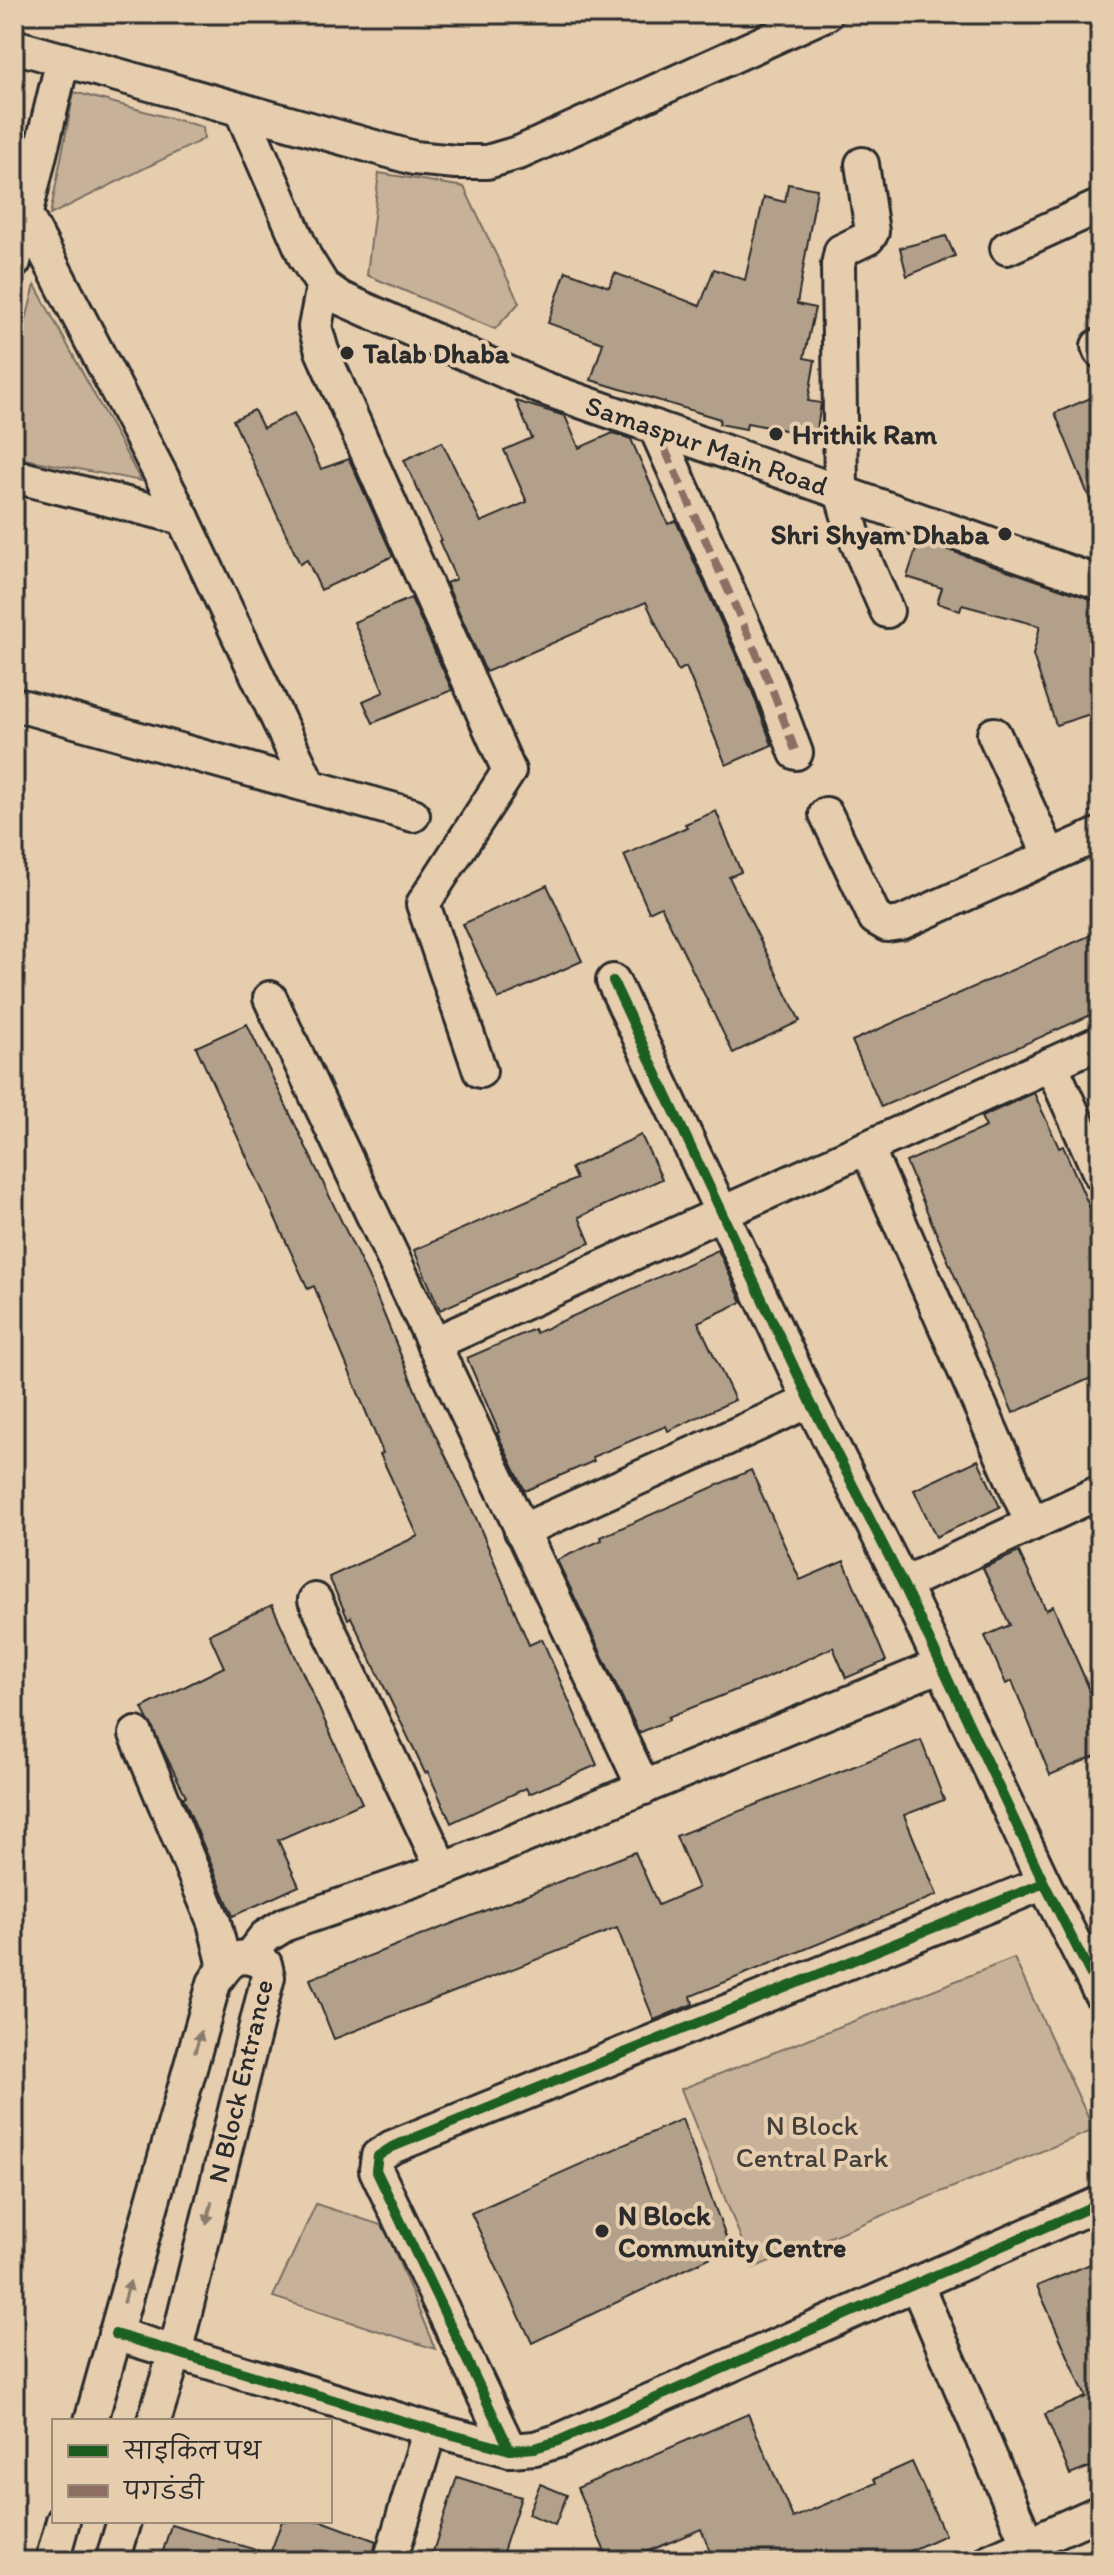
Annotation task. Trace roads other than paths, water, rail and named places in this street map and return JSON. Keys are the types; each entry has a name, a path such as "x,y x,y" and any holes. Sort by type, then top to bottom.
{"street":[{"path":"14,46 414,158 487,162 521,152 603,117 826,14"},
{"path":"14,262 63,59"},
{"path":"241,110 305,257 323,286 315,327 322,351 509,771 423,904 480,1071"},
{"path":"862,164 872,232 868,238 841,251 838,265 841,492 853,533 887,611"},
{"path":"1007,248 1100,206"},
{"path":"26,215 183,518 309,785"},
{"name":"Samaspur Main Road","path":"323,286 355,306 540,387 1100,583"},
{"path":"655,427 770,684 796,753"},
{"path":"14,476 183,518"},
{"path":"14,704 413,815"},
{"path":"994,734 1050,856"},
{"path":"826,814 875,918 887,925 901,923 1100,834"},
{"path":"613,981 810,1401 903,1584 1044,1883 1100,1993"},
{"path":"270,998 644,1788"},
{"path":"433,1344 1100,1042"},
{"path":"1051,1064 1100,1174"},
{"path":"867,1148 1032,1524"},
{"path":"521,1531 810,1401"},
{"path":"903,1584 1100,1492"},
{"path":"315,1600 443,1870"},
{"path":"136,1734 214,1922 237,1962 265,1937 286,1924 443,1870 941,1665"},
{"path":"510,2450 376,2170 378,2156 406,2141 1044,1883"},
{"name":"N Block Entrance","path":"92,2419 214,1983 237,1962 265,1964 268,1977 175,2353 155,2419"},
{"path":"115,2334 430,2429 510,2450 535,2448 558,2441 1100,2203"},
{"path":"916,2283 1031,2552"},
{"path":"390,2561 430,2429"},
{"path":"989,2561 1031,2552 1100,2512"},
{"path":"52,2561 62,2523"},
{"path":"112,2561 123,2523"}],"place":[{"name":"Talab Dhaba","path":"347,353"},
{"name":"Hrithik Ram","path":"776,434"},
{"name":"Shri Shyam Dhaba","path":"1005,534"},
{"name":"N Block Community Centre","path":"602,2231"}],"park label":[{"name":"N Block Central Park","path":"812,2141"}]}
